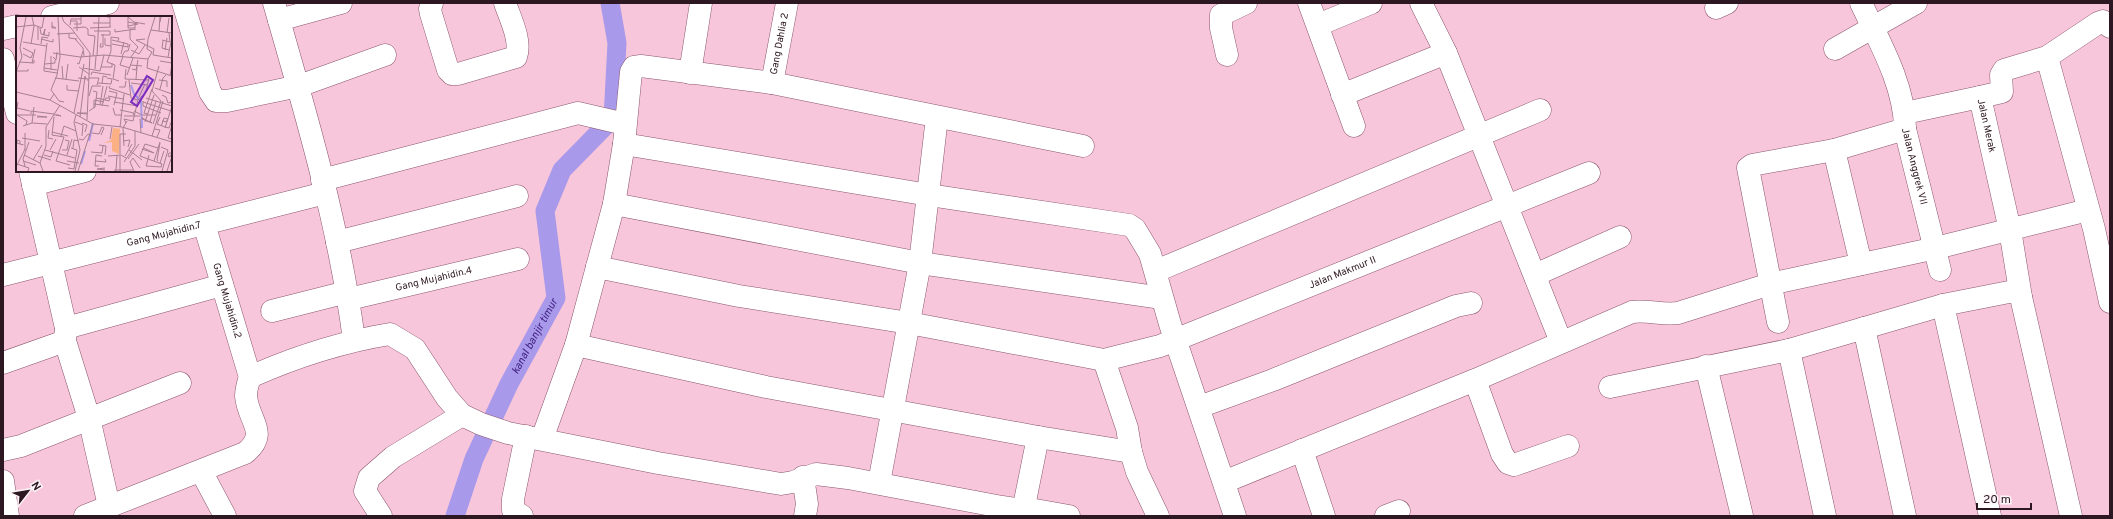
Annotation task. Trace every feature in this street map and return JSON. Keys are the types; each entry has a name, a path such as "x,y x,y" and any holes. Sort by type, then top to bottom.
{"street":[{"path":"56,16 108,3 113,16"},
{"path":"183,3 210,92 216,101 227,101 299,86 385,55"},
{"path":"341,3 277,11 299,86 338,242 354,340"},
{"path":"432,3 430,9 431,14 448,70 452,74 458,74 516,57 518,52 516,35 505,3"},
{"path":"690,73 701,3"},
{"name":"Gang Dahlia 2","path":"772,83 787,3"},
{"path":"1227,55 1218,9 1246,3"},
{"path":"1309,3 1354,126"},
{"path":"1318,25 1371,3"},
{"path":"1421,3 1446,54 1508,205 1561,342"},
{"name":"Jalan Anggrek VII","path":"1861,3 1893,76 1936,248 1940,270"},
{"path":"1835,49 1873,29 1916,3"},
{"path":"1980,97 2002,92 2001,75 2004,70 2047,57 2098,23 2103,22 2110,27"},
{"path":"3,30 16,26"},
{"path":"1342,95 1446,54"},
{"path":"2047,57 2088,210 2103,238 2110,302"},
{"path":"3,59 16,108"},
{"path":"522,516 513,510 513,499 525,436 576,345 614,204 621,130 631,72 634,67 641,66 772,83 1083,146"},
{"name":"Jalan Merak","path":"1770,284 1748,168 1752,165 1834,150 1905,121 1980,97 2010,230 2021,297 2071,516"},
{"path":"1156,271 1314,206 1479,134 1540,110"},
{"name":"Gang Mujahidin.7","path":"3,275 204,224 324,186 583,113 621,130"},
{"path":"879,483 920,262 937,117"},
{"path":"621,130 929,195 1129,225 1135,229 1150,254 1156,271 1162,298 1235,516"},
{"path":"1834,150 1861,264"},
{"path":"77,172 31,178 66,334 89,418 109,506"},
{"name":"Jalan Makmur II","path":"1104,360 1146,351 1209,327 1589,172"},
{"path":"338,242 516,196"},
{"path":"614,204 920,262 1162,298"},
{"path":"1224,482 1475,380 1632,312 1678,313 1770,284 1936,248 2088,210"},
{"name":"Gang Mujahidin.2","path":"204,224 250,377"},
{"path":"1535,275 1620,236"},
{"name":"Gang Mujahidin.4","path":"272,311 518,259"},
{"path":"597,267 739,296 909,323 1104,360 1127,428 1131,452 1137,472 1158,516"},
{"path":"1770,284 1778,322"},
{"path":"3,363 66,334 222,285"},
{"path":"1610,387 1789,350 1943,305 2009,292 2016,292 2021,297"},
{"path":"1199,407 1273,380 1449,309 1471,303"},
{"path":"1943,305 1990,516"},
{"path":"1864,328 1906,516"},
{"path":"86,516 201,472 244,453 256,442 257,431 246,395 250,377 281,363 354,340 390,334 415,349 447,398 471,420 525,436 658,463 781,484 793,482 803,477 816,474 879,483 1002,508 1069,516"},
{"path":"576,345 766,387 1038,437 1131,452"},
{"path":"1789,350 1825,516"},
{"path":"1706,366 1742,516"},
{"path":"1475,380 1502,454 1508,463 1514,466 1568,446"},
{"path":"3,450 21,446 180,383"},
{"path":"381,516 365,491 369,478 393,457 471,420"},
{"path":"1023,511 1038,437"},
{"path":"1302,450 1324,516"},
{"path":"201,472 225,516"},
{"path":"803,477 807,504 805,516"},
{"path":"3,481 8,516"}],"waterway":[{"name":"kanal banjir timur","path":"455,516 474,459 509,384 556,298 545,211 562,170 613,118 617,43 610,3"}]}
